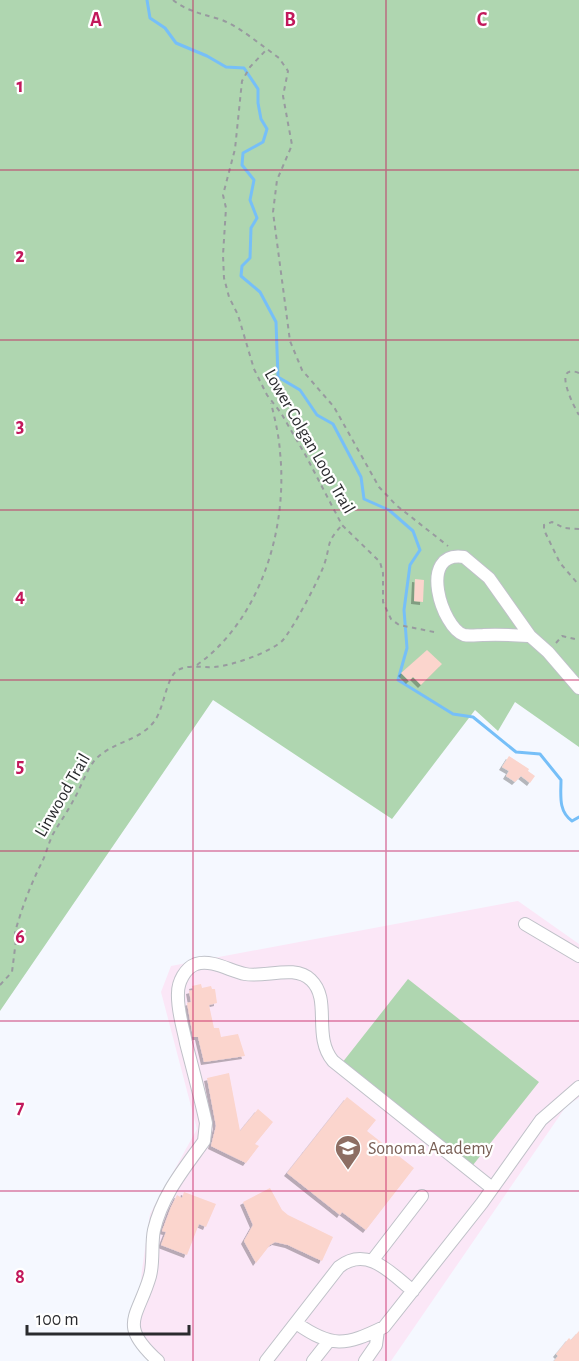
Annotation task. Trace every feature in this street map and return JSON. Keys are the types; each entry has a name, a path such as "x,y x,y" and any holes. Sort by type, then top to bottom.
{"lane":[{"path":"530,636 464,635 451,626 440,601 437,578 441,563 446,558 464,556 489,578 530,636 548,652 579,688"},
{"path":"525,924 579,956"},
{"path":"158,1361 146,1350 135,1333 133,1321 150,1274 154,1231 161,1207 171,1186 204,1141 206,1123 179,1013 177,992 183,975 195,964 207,963 258,976 297,972 309,977 317,986 320,997 322,1038 326,1053 492,1188"},
{"path":"296,1323 328,1342 364,1336 384,1327 492,1188 541,1120 579,1087"},
{"path":"372,1261 422,1196"},
{"path":"267,1361 339,1267 348,1260 360,1258 372,1261 387,1269 413,1291"},
{"path":"365,1361 376,1345 378,1330"},
{"path":"313,1361 328,1342"}],"path":[{"path":"173,0 182,7 222,20 238,28 267,49"},
{"name":"Lower Colgan Loop Trail","path":"434,632 399,626 391,620 383,602 383,573 380,562 342,525 306,456 254,369 238,315 229,297 224,278 226,208 223,195 235,149 244,77 267,49 279,58 288,71 283,96 292,145 277,180 273,212 290,340 302,370 334,407 379,487 396,505 443,542 452,557"},
{"path":"579,374 569,372 565,382 579,415"},
{"path":"195,666 212,654 242,616 259,588 271,555 281,486 281,453 271,400"},
{"path":"579,530 564,528 552,522 544,525 544,530 560,563 579,585"},
{"name":"Linwood Trail","path":"0,986 12,972 15,932 34,875 52,836 75,799 92,765 99,756 140,734 153,723 162,708 169,680 176,671 195,666 230,665 281,642 294,626 326,561 330,538 342,525"},
{"path":"548,652 562,636 579,640"}],"shaded area":[{"name":"Sonoma Academy","path":"518,901 579,944 579,1098 567,1105 391,1361 164,1361 151,1349 137,1321 142,1270 150,1214 197,1129 161,992 171,966"}],"green space":[{"path":"0,0 579,0 579,747 515,702 498,731 475,710 392,819 213,700 0,1011"},
{"path":"408,979 539,1082 473,1165 342,1063"}],"building":[{"path":"415,579 424,580 423,602 414,601"},
{"path":"427,650 442,664 421,685 413,677 409,681 401,673"},
{"path":"509,756 529,769 528,771 535,776 530,783 521,776 515,782 506,776 509,771 502,767"},
{"path":"201,984 202,988 211,986 215,989 217,1003 209,1005 214,1028 219,1028 221,1037 238,1034 245,1056 204,1062 198,1037 193,1037 187,1003 191,1002 189,991 193,990 192,986"},
{"path":"229,1073 240,1131 258,1109 273,1122 255,1144 259,1146 246,1163 211,1146 216,1126 207,1078"},
{"path":"347,1097 376,1120 367,1131 414,1168 366,1230 342,1212 340,1215 287,1173"},
{"path":"270,1188 282,1210 288,1215 333,1237 322,1261 288,1245 275,1242 256,1263 244,1241 253,1225 243,1202"},
{"path":"184,1192 216,1204 206,1227 199,1224 187,1255 161,1245 166,1232 162,1231 171,1207 177,1195 182,1198"},
{"path":"579,1331 579,1361 554,1361 558,1356 556,1354 569,1338 571,1340"}],"waterway":[{"path":"147,0 150,18 165,28 176,43 226,67 244,68 258,89 261,119 267,129 263,142 243,153 242,165 254,180 250,200 257,218 251,228 250,258 242,266 241,276 260,292 276,322 278,377 300,390 317,415 333,424 361,477 364,499 389,510 413,531 420,550 410,565 404,610 407,648 398,680 453,714 473,717 516,752 540,754 561,780 561,802 564,812 572,821 579,817"}],"place":[{"name":"Sonoma Academy","path":"348,1171"}]}
